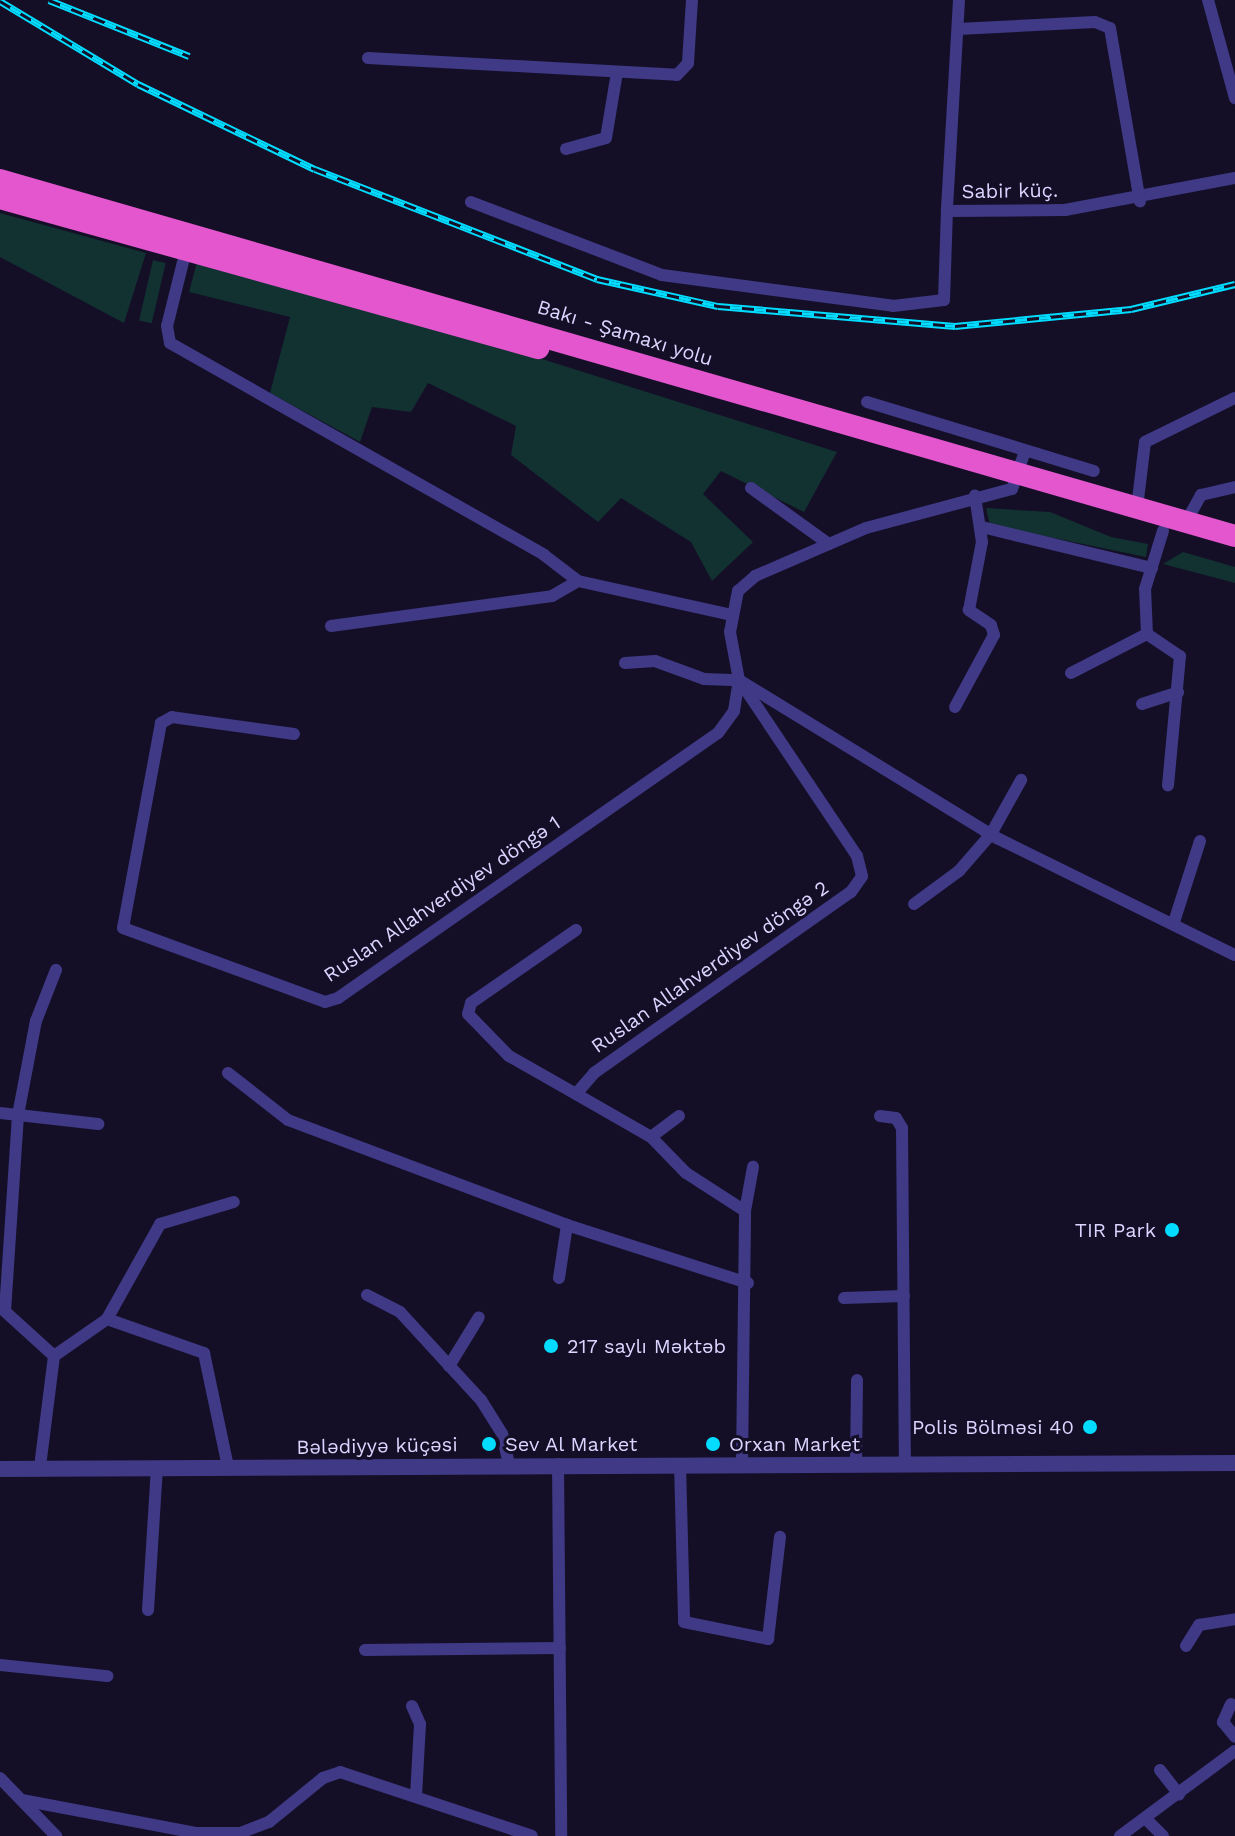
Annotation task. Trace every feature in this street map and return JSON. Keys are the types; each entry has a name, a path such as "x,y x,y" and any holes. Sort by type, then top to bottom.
{"highway":[{"name":"Bakı - Şamaxı yolu","path":"0,180 1016,480 1163,531 1235,552"},
{"name":"Bakı - Şamaxı yolu","path":"0,198 1016,480 1137,508 1235,536"}],"street":[{"path":"368,58 617,72 685,70 692,0"},
{"name":"Sabir küç.","path":"959,0 947,211 1027,214 1140,201 1235,178"},
{"path":"1208,0 1235,98"},
{"path":"958,29 1095,22 1110,28 1140,201"},
{"path":"566,149 606,138 617,72"},
{"path":"471,202 662,275 893,306 944,300 947,211"},
{"path":"186,250 167,326 170,343 544,555 578,581 731,615 738,591 755,576 829,544 1016,480 1025,451"},
{"path":"1137,508 1145,442 1235,398"},
{"path":"867,402 1094,471"},
{"path":"1186,522 1201,495 1235,487"},
{"path":"751,488 829,544"},
{"path":"955,707 994,635 991,625 969,610 982,527 975,496"},
{"path":"982,527 1152,568"},
{"path":"1163,531 1142,610 1147,634 1180,656 1168,785"},
{"path":"331,626 552,596 578,581"},
{"name":"Ruslan Allahverdiyev döngə 2","path":"576,1094 594,1073 851,892 862,876 857,856 739,680 731,615"},
{"path":"1071,673 1147,634"},
{"path":"625,663 655,661 704,679 739,680 991,834 1174,922 1235,955"},
{"name":"Ruslan Allahverdiyev döngə 1","path":"294,734 172,717 161,723 123,928 325,1002 338,998 718,733 734,711 739,680"},
{"path":"1142,704 1178,692"},
{"path":"914,904 959,871 991,834 1021,780"},
{"path":"1174,922 1200,841"},
{"path":"576,930 471,1003 468,1014 509,1056 651,1137 698,1183 745,1211"},
{"path":"54,1356 2,1309 18,1115 36,1021 56,970"},
{"path":"228,1073 288,1120 567,1225 748,1283"},
{"path":"0,1113 98,1124"},
{"path":"651,1137 679,1116"},
{"path":"880,1116 896,1118 902,1128 905,1463"},
{"path":"742,1464 748,1283 745,1211 753,1167"},
{"path":"40,1467 54,1356 107,1319 160,1224 234,1202"},
{"path":"559,1278 567,1225"},
{"path":"367,1295 400,1312 494,1419 509,1464"},
{"path":"844,1298 904,1296"},
{"path":"449,1366 479,1317"},
{"path":"107,1319 204,1353 228,1467"},
{"path":"856,1463 857,1380"},
{"name":"Bələdiyyə küçəsi","path":"0,1469 509,1464 1235,1463"},
{"path":"558,1464 561,1836"},
{"path":"680,1464 684,1622 768,1639 780,1537"},
{"path":"148,1610 157,1468"},
{"path":"1186,1646 1199,1625 1235,1619"},
{"path":"365,1650 560,1648"},
{"path":"0,1665 107,1676"},
{"path":"1231,1704 1223,1722 1235,1737"},
{"path":"412,1706 420,1724 416,1796"},
{"path":"1120,1836 1235,1751"},
{"path":"1160,1770 1179,1794"},
{"path":"22,1800 220,1834 269,1822 331,1774 349,1773 532,1836"},
{"path":"0,1778 56,1836"},
{"path":"1146,1819 1163,1836"}],"green space":[{"path":"0,213 146,253 124,323 0,257"},
{"path":"153,260 166,263 152,323 139,320"},
{"path":"197,262 542,359 837,452 804,512 721,471 703,494 753,542 712,581 691,542 621,498 598,522 511,455 516,426 428,383 411,412 372,407 360,442 270,393 290,317 189,292"},
{"path":"986,508 1050,512 1111,537 1148,544 1146,557 990,525"},
{"path":"1183,552 1235,567 1235,583 1163,564"}],"railway":[{"path":"49,0 189,56"},
{"path":"0,1 138,84 315,169 597,279 718,306 955,326 1131,309 1235,284"}],"place":[{"name":"TIR Park","path":"1172,1230"},
{"name":"217 saylı Məktəb","path":"551,1346"},
{"name":"Polis Bölməsi 40","path":"1090,1427"},
{"name":"Sev Al Market","path":"489,1444"},
{"name":"Orxan Market","path":"713,1444"}]}
